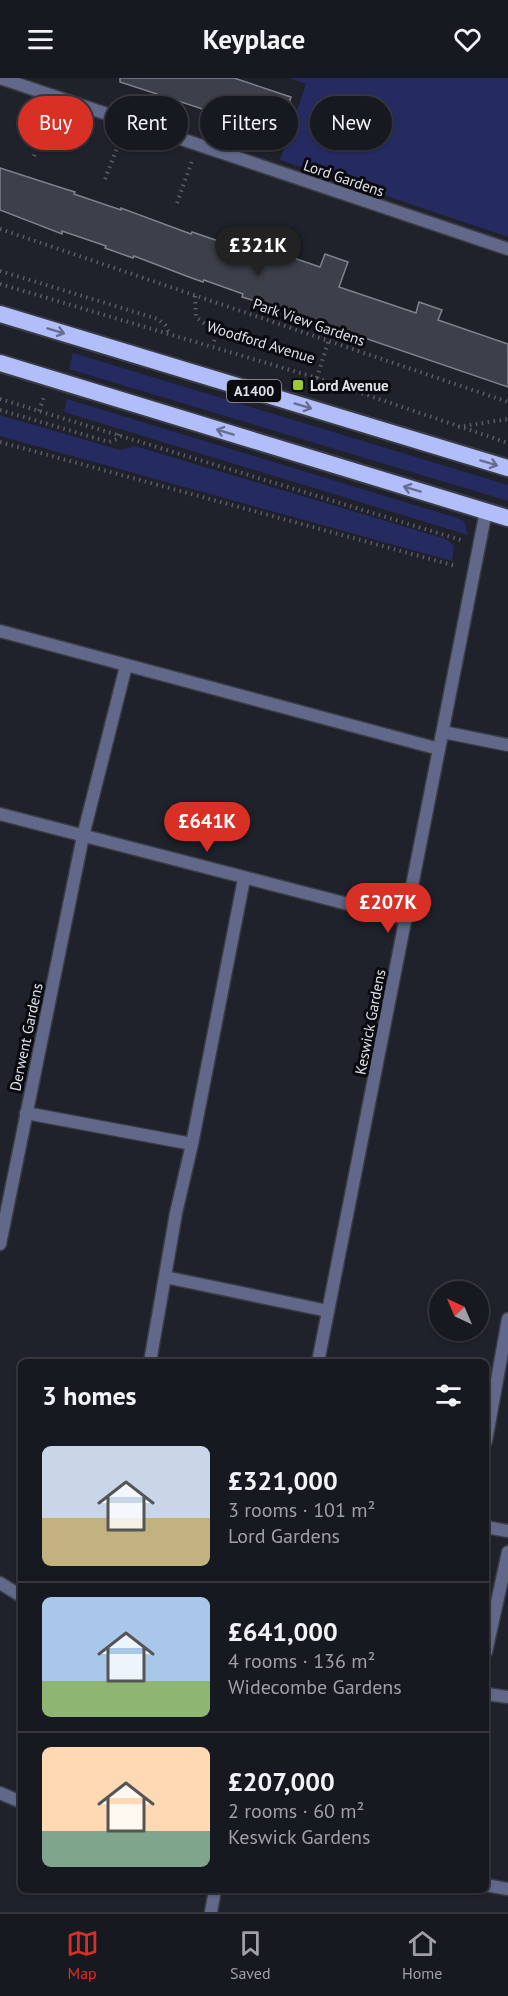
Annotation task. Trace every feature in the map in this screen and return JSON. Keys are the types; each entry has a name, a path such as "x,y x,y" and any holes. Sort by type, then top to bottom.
{"highway":[{"name":"A1400","path":"0,314 508,468"},
{"path":"0,363 508,518"}],"street":[{"name":"Lord Gardens","path":"0,78 52,96"},
{"name":"Lord Gardens","path":"188,142 508,249"},
{"name":"Keswick Gardens","path":"319,1359 486,511"},
{"path":"0,631 439,749"},
{"name":"Derwent Gardens","path":"0,1244 83,836 126,666"},
{"path":"442,732 508,745"},
{"path":"0,814 244,879 406,919"},
{"path":"151,1359 176,1213 192,1144 244,879"},
{"path":"26,1113 192,1144"},
{"path":"165,1277 328,1311"},
{"path":"489,1424 508,1319"},
{"path":"489,1528 508,1531"},
{"path":"489,1638 508,1552"},
{"path":"0,1583 18,1594"},
{"path":"489,1694 508,1697"},
{"path":"0,1793 18,1801"},
{"path":"489,1886 508,1889"},
{"path":"210,1912 214,1893"}],"path":[{"path":"177,203 198,145"},
{"path":"34,156 36,150"},
{"path":"105,179 116,150"},
{"name":"Park View Gardens","path":"0,229 508,402"},
{"path":"0,270 72,295 158,319 169,333"},
{"name":"Woodford Avenue","path":"0,284 317,378 508,443"},
{"path":"195,296 196,317 216,332 213,346"},
{"path":"317,378 328,342"},
{"path":"37,416 45,393"},
{"path":"0,399 37,416 109,442 117,439 118,434"},
{"path":"0,410 118,434 479,545"},
{"path":"458,427 508,419"},
{"path":"0,442 474,571"}],"shaded area":[{"path":"290,78 508,78 508,237 280,160 283,150 298,150 298,107 306,84"},
{"path":"73,353 508,485 508,501 69,369"},
{"path":"67,399 457,518 464,521 468,535 64,412"},
{"path":"0,415 120,450 135,446 446,539 454,546 452,561 0,436"}],"building":[{"path":"120,78 234,78 288,96 200,96 200,108 188,104 188,96 163,96 120,82"},
{"path":"0,168 75,192 74,194 121,210 121,208 191,234 192,232 248,251 250,243 320,267 325,254 348,262 339,287 416,313 419,302 442,310 438,320 508,344 508,387 242,297 243,294 204,280 203,282 134,256 133,258 62,231 62,234 0,210"}],"place":[{"name":"Lord Avenue","path":"298,385"}]}
